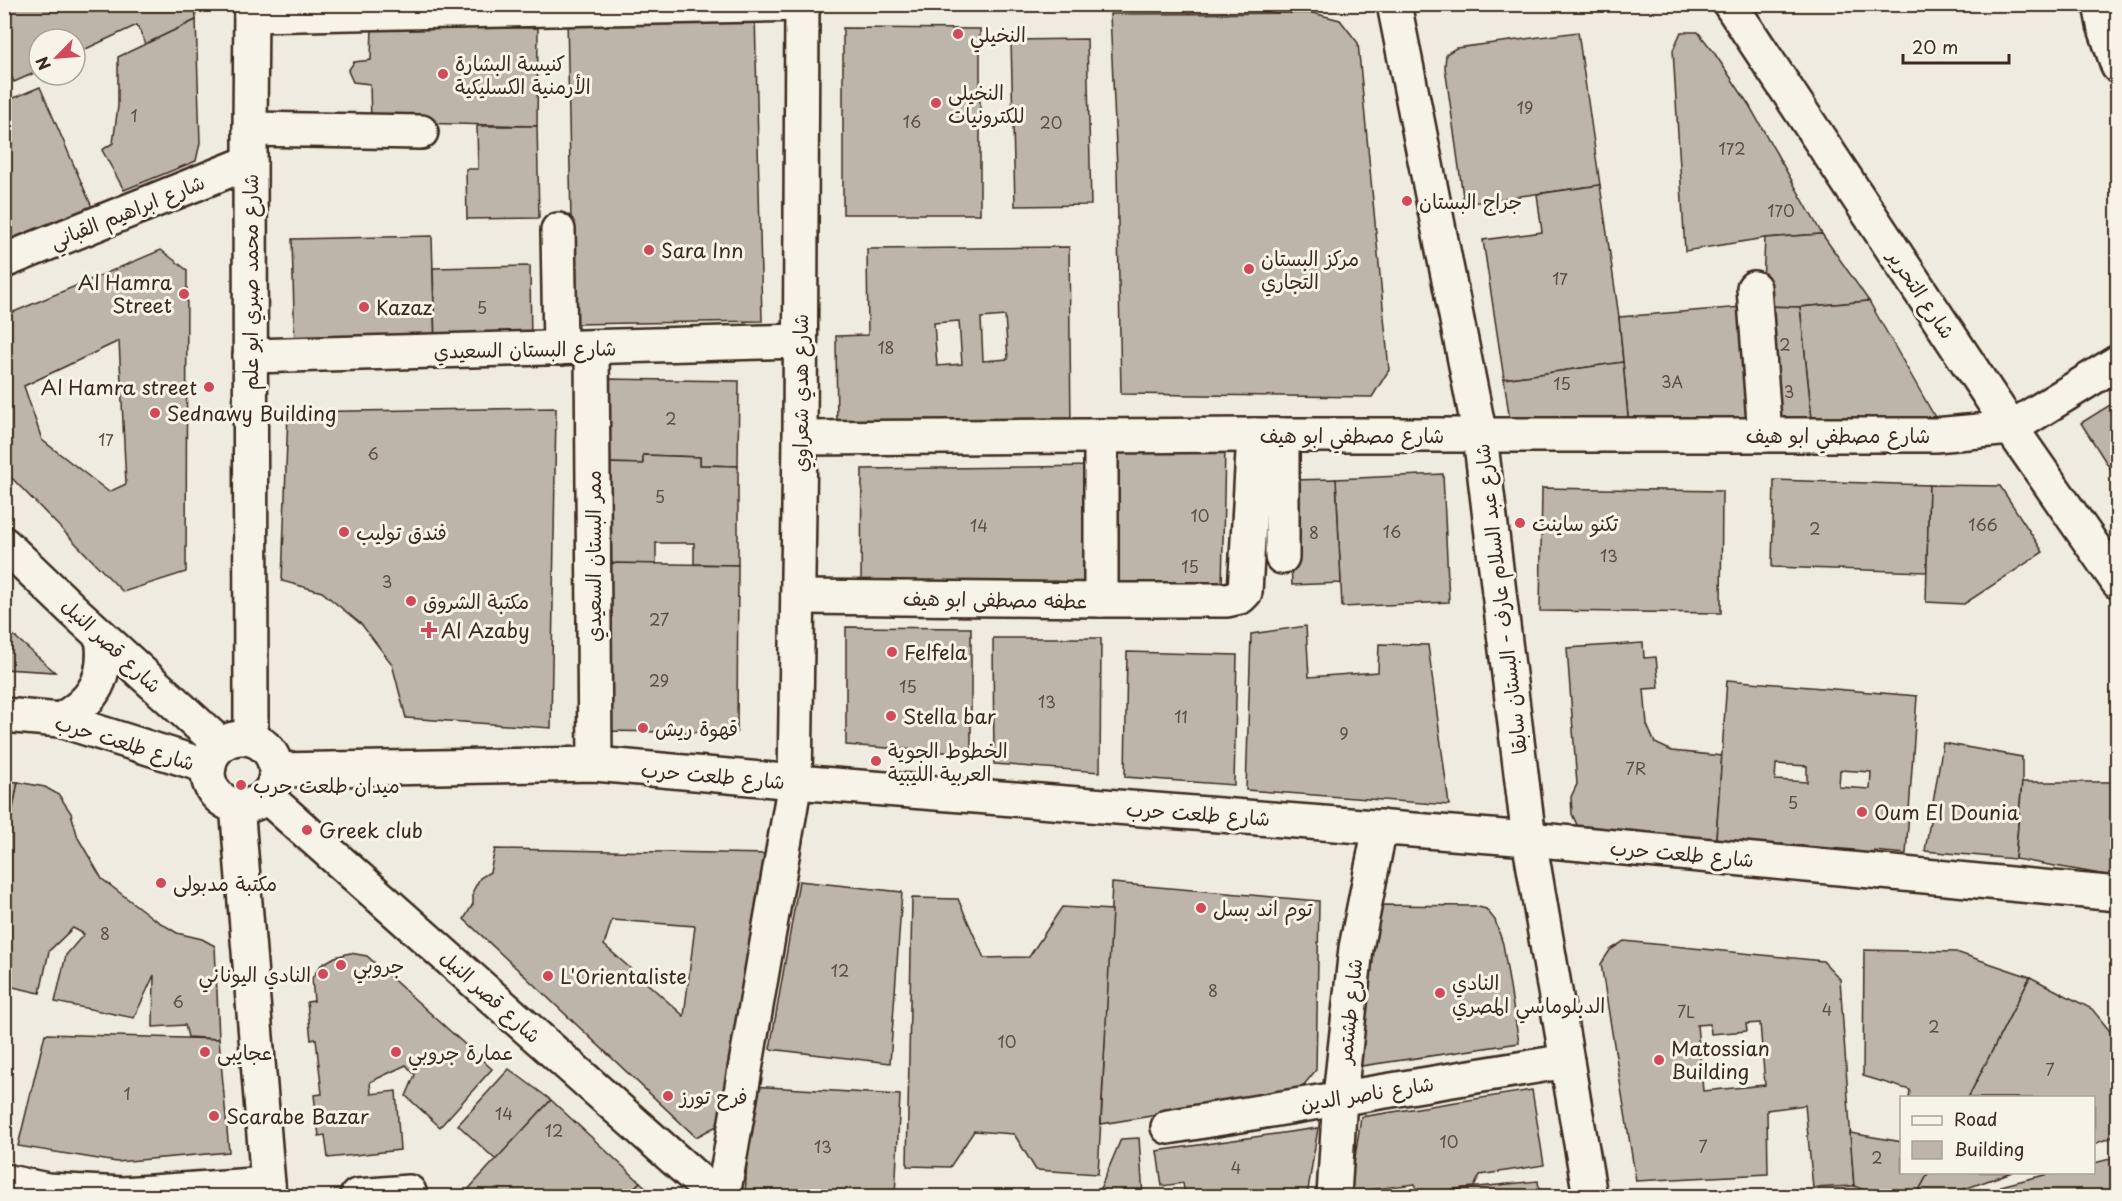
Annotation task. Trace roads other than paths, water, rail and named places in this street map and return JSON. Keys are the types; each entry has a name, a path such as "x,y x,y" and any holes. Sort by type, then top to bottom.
{"street":[{"path":"251,10 803,4"},
{"name":"شارع هدي شعراوي","path":"723,1197 795,782 803,4"},
{"name":"شارع عبد السلام عارف - البستان سابقا","path":"1394,4 1480,436 1529,839 1590,1197"},
{"name":"شارع التحرير","path":"1730,4 2011,428 2118,582"},
{"path":"2100,4 2104,25 2118,66"},
{"name":"شارع محمد صبري ابو علم","path":"227,750 250,356 251,10"},
{"path":"250,129 421,132"},
{"name":"شارع ابراهيم القباني","path":"4,261 250,162"},
{"name":"ممر البستان السعيدي","path":"558,230 576,348 595,764"},
{"path":"1754,288 1765,435"},
{"name":"شارع البستان السعيدي","path":"250,356 800,341"},
{"path":"2011,428 2118,362"},
{"name":"شارع مصطفي ابو هيف","path":"800,438 1935,435 2011,428"},
{"path":"1268,435 1282,557"},
{"path":"1101,600 1227,600 1240,597 1245,592 1268,435"},
{"name":"عطفه مصطفى ابو هيف","path":"798,597 1101,600 1101,436"},
{"name":"شارع قصر النيل","path":"4,544 227,750"},
{"path":"60,720 75,712 88,700 97,686 104,653 102,636"},
{"name":"شارع طلعت حرب","path":"4,715 60,720 227,750"},
{"path":"4,1181 47,1190 123,1194 269,1190 260,790 275,762 266,747 227,750 209,777 212,787 227,802 260,790"},
{"name":"شارع طلعت حرب","path":"260,790 595,764 795,782 1529,839 2118,894"},
{"name":"شارع قصر النيل","path":"260,790 716,1197"},
{"name":"شارع طشتمر","path":"1334,1197 1340,1098 1356,948 1380,827"},
{"name":"شارع ناصر الدين","path":"1168,1127 1568,1061"},
{"path":"357,1197 409,1192"}],"place":[{"name":"النخيلي","path":"958,34"},
{"name":"كنيسة البشارة الأرمنية الكسليكية","path":"443,74"},
{"name":"النخيلى للكترونيات","path":"936,103"},
{"name":"جراج البستان","path":"1407,201"},
{"name":"Sara Inn","path":"649,250"},
{"name":"مركز البستان التجاري","path":"1249,269"},
{"name":"Al Hamra Street","path":"184,294"},
{"name":"Kazaz","path":"364,307"},
{"name":"Al Hamra street","path":"209,387"},
{"name":"Sednawy Building","path":"155,413"},
{"name":"تكنو ساينت","path":"1520,523"},
{"name":"فندق توليب","path":"344,532"},
{"name":"مكتبة الشروق","path":"411,601"},
{"name":"Al Azaby","path":"429,630"},
{"name":"Felfela","path":"892,652"},
{"name":"Stella bar","path":"891,716"},
{"name":"قهوة ريش","path":"643,728"},
{"name":"الخطوط الجوية العربية الليبية","path":"876,761"},
{"name":"ميدان طلعت حرب","path":"241,785"},
{"name":"Oum El Dounia","path":"1862,812"},
{"name":"Greek club","path":"307,830"},
{"name":"مكتبة مدبولى","path":"161,883"},
{"name":"توم اند بسل","path":"1201,908"},
{"name":"جروبي","path":"341,965"},
{"name":"النادي اليوناني","path":"323,974"},
{"name":"L'Orientaliste","path":"548,976"},
{"name":"النادي الدبلوماسي المصري","path":"1440,993"},
{"name":"عجايبى","path":"205,1052"},
{"name":"عمارة جروبي","path":"396,1052"},
{"name":"Matossian Building","path":"1659,1060"},
{"name":"فرح تورز","path":"668,1096"},
{"name":"Scarabe Bazar","path":"214,1116"}]}
